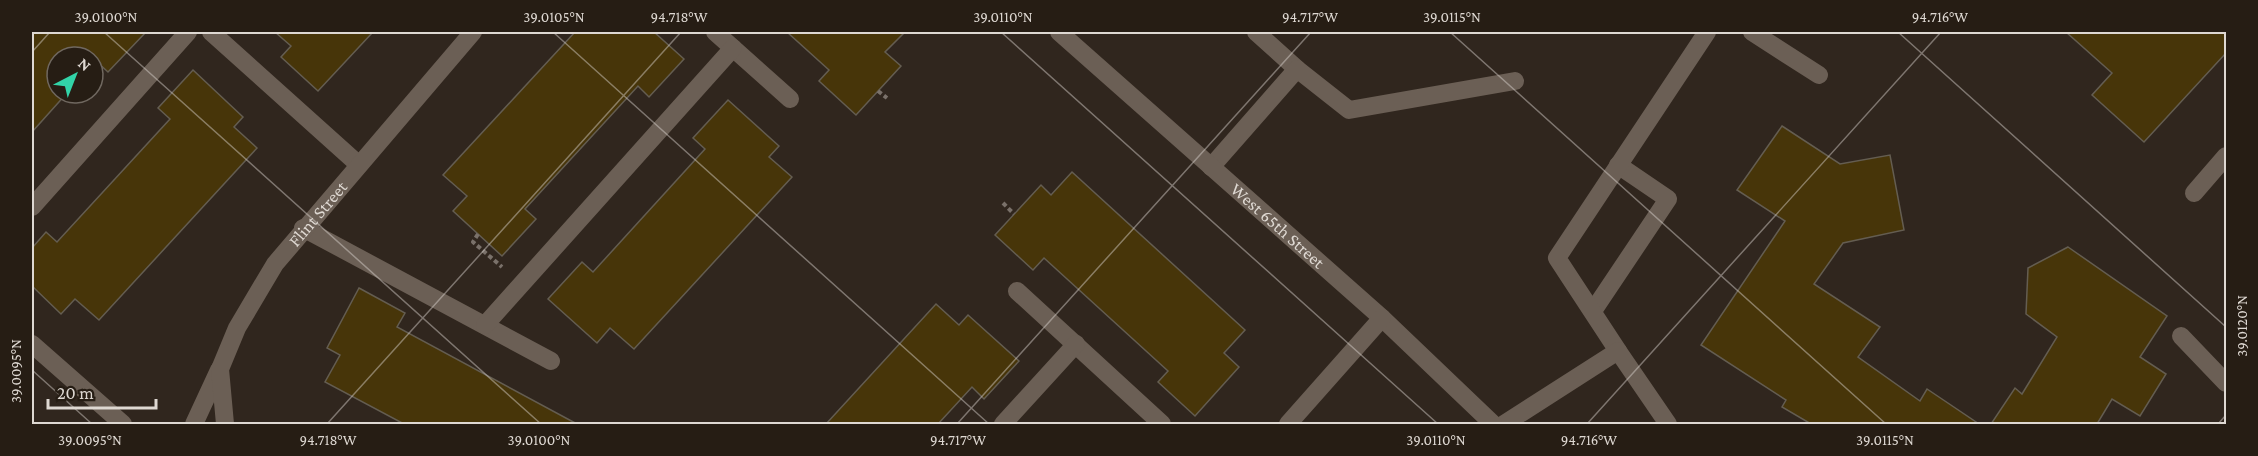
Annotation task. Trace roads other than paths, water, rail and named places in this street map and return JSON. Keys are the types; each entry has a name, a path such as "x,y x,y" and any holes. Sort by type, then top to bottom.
{"street":[{"path":"32,207 188,32"},
{"path":"211,32 358,164"},
{"name":"Flint Street","path":"225,424 220,369 237,328 275,264 303,228 473,32"},
{"path":"715,32 790,99"},
{"name":"West 65th Street","path":"1059,32 1382,318 1493,424"},
{"path":"1256,32 1349,110 1515,81"},
{"path":"1668,424 1557,258 1707,32"},
{"path":"1752,32 1819,75"},
{"path":"484,325 733,48"},
{"path":"1211,166 1298,69"},
{"path":"2194,192 2226,156"},
{"path":"1593,310 1668,199 1618,165"},
{"path":"303,228 551,361"},
{"path":"1017,291 1162,424"},
{"path":"1288,424 1382,318"},
{"path":"2181,336 2226,383"},
{"path":"32,344 123,424"},
{"path":"1004,424 1076,344"},
{"path":"1504,424 1618,351"},
{"path":"194,424 220,369"}]}
